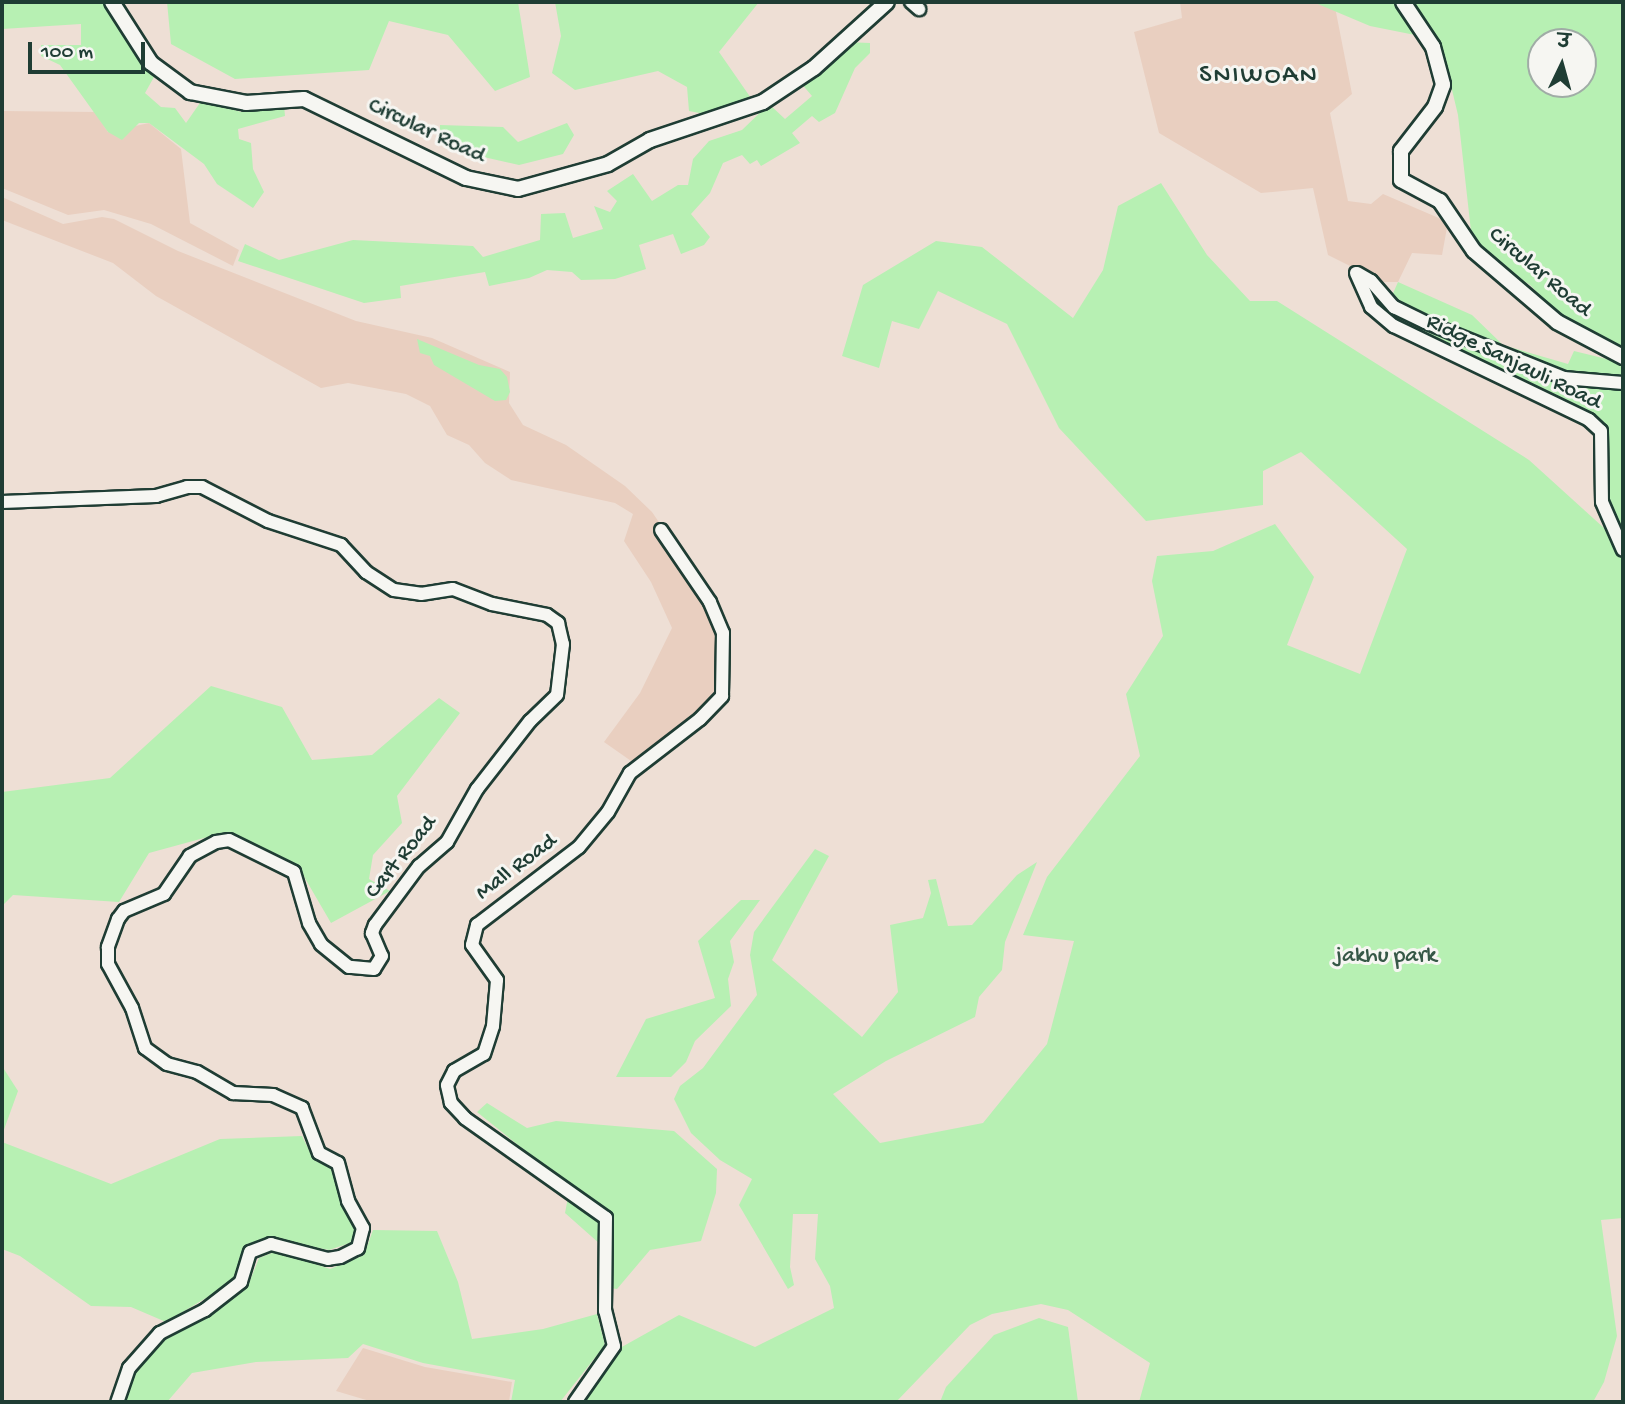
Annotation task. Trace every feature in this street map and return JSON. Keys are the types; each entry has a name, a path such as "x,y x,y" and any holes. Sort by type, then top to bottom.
{"main road":[{"name":"Circular Road","path":"112,2 151,63 190,92 246,103 304,99 466,178 518,189 608,164 650,139 763,102 814,68 887,2"},
{"name":"Circular Road","path":"1403,2 1433,47 1443,85 1440,99 1401,151 1401,180 1440,201 1474,251 1557,322 1623,357"},
{"name":"Ridge Sanjauli Road","path":"1623,383 1564,378 1436,327 1395,307 1371,281 1356,273 1371,307 1394,326 1589,420 1601,430 1602,502 1623,550"},
{"name":"Cart Road","path":"2,502 156,496 202,487 268,521 341,545 366,572 394,590 421,594 453,589 492,604 547,615 558,622 564,644 557,695 530,721 477,789 447,842 419,866 375,925 372,933 382,956 374,969 349,967 321,944 309,923 294,872 229,840 216,842 190,856 164,894 124,911 118,919 108,947 108,964 132,1008 145,1048 167,1064 197,1072 233,1093 273,1095 302,1108 319,1153 338,1163 348,1200 363,1228 358,1248 340,1257 328,1259 271,1244 250,1252 241,1282 205,1310 160,1333 129,1368 117,1402"},
{"name":"Mall Road","path":"575,1402 614,1346 605,1311 606,1218 466,1118 451,1103 447,1085 454,1071 484,1054 493,1026 497,981 472,945 478,925 579,847 608,811 630,773 700,719 722,696 723,632 710,602 661,530"}],"shaded area":[{"path":"1180,2 1334,2 1352,94 1330,113 1348,201 1371,204 1383,194 1448,222 1442,255 1412,253 1398,282 1382,282 1328,255 1313,188 1261,193 1159,133 1134,32 1182,18"},
{"path":"2,111 95,112 108,132 149,123 181,149 190,223 239,250 233,266 151,224 104,210 68,215 2,188"},
{"path":"2,197 63,224 102,217 114,219 178,251 356,321 432,338 510,372 509,403 523,425 566,445 625,486 652,512 698,579 728,636 727,701 644,770 604,742 640,693 672,628 651,582 624,541 633,514 615,503 511,480 485,463 469,445 447,435 430,406 406,394 348,383 321,388 156,296 113,263 2,220"},
{"path":"363,1348 425,1367 512,1382 509,1402 373,1402 336,1391"}],"green space":[{"path":"2,2 103,2 154,77 145,93 161,107 175,108 186,123 202,100 241,112 284,105 285,116 238,129 239,139 251,143 253,169 264,192 253,208 217,184 204,164 149,123 139,123 122,140 108,132 60,65 41,56 41,45 81,45 81,24 2,29"},
{"path":"167,2 518,2 530,77 495,91 448,35 389,21 369,70 235,79 171,44"},
{"path":"555,2 759,2 719,52 753,101 715,116 689,111 687,87 658,71 575,90 552,73 561,36"},
{"path":"1313,2 1623,2 1623,352 1581,339 1530,285 1473,249 1458,115 1440,40 1370,26"},
{"path":"846,42 870,43 870,53 855,68 835,113 819,122 812,116 792,133 800,143 761,166 757,160 750,164 742,155 723,163 710,193 691,214 710,237 704,245 681,254 673,234 639,245 646,269 615,279 581,280 572,272 547,270 529,278 489,286 485,272 400,286 401,298 364,303 238,261 245,244 279,260 353,240 473,246 483,257 540,240 541,214 565,213 573,238 603,229 594,206 610,212 617,201 607,191 633,174 652,201 678,185 688,185 693,159 709,141 742,130 769,104 785,119 812,96 800,82"},
{"path":"567,123 574,135 563,154 519,165 466,153 440,140 440,125 503,127 518,142"},
{"name":"jakhu park","path":"1161,183 1207,255 1250,301 1277,301 1529,460 1604,528 1623,561 1623,1218 1601,1220 1617,1336 1604,1382 1593,1402 1139,1402 1150,1363 1068,1310 1041,1304 992,1314 970,1325 896,1402 584,1402 620,1348 679,1315 755,1347 834,1308 830,1286 815,1259 818,1214 793,1214 790,1267 794,1285 788,1289 739,1205 752,1179 720,1160 691,1133 674,1099 680,1086 703,1068 757,995 750,955 754,932 815,849 829,856 772,960 862,1037 898,992 890,925 923,918 931,893 928,880 936,879 948,926 972,925 1017,875 1037,862 1005,942 1002,970 979,997 975,1017 886,1061 833,1094 880,1143 983,1123 1047,1044 1074,941 1023,935 1047,877 1140,756 1126,694 1163,636 1152,581 1157,556 1213,551 1275,524 1314,577 1287,645 1360,674 1407,549 1301,452 1263,471 1263,505 1146,521 1059,428 1007,324 938,291 919,329 892,321 879,368 842,356 863,285 936,241 982,247 1073,318 1103,270 1118,206"},
{"path":"1398,282 1472,315 1503,345 1568,364 1574,351 1623,363 1623,526 1615,526 1608,497 1606,429 1588,411 1455,348 1412,338 1383,316"},
{"path":"417,339 479,365 500,369 507,377 510,392 506,400 495,401 434,365 430,356 420,353"},
{"path":"211,686 282,707 312,760 372,755 439,698 460,713 397,796 402,823 373,855 369,879 390,891 331,923 299,868 233,836 215,835 149,853 119,902 13,895 2,906 2,792 110,778"},
{"path":"741,900 760,900 730,941 734,962 728,979 731,1006 695,1041 686,1062 671,1077 616,1077 646,1019 715,998 698,941"},
{"path":"2,1066 18,1091 2,1135"},
{"path":"487,1103 527,1128 556,1121 674,1131 717,1169 716,1193 701,1241 650,1250 617,1289 610,1288 609,1252 565,1213 570,1187 477,1112"},
{"path":"302,1136 314,1160 331,1168 341,1203 358,1229 350,1243 329,1250 272,1239 246,1248 236,1280 166,1322 131,1307 91,1306 20,1256 2,1249 2,1142 111,1184 220,1139"},
{"path":"373,1230 437,1231 458,1282 472,1339 543,1329 597,1314 605,1345 560,1402 511,1402 515,1380 423,1363 363,1344 348,1358 256,1362 192,1373 167,1402 124,1402 133,1376 162,1341 247,1288 259,1258 277,1251 330,1269 364,1255"},
{"path":"1039,1318 1068,1327 1078,1402 940,1402 946,1387 994,1335"}],"district":[{"name":"SNIWOAN","path":"1259,77"}]}
